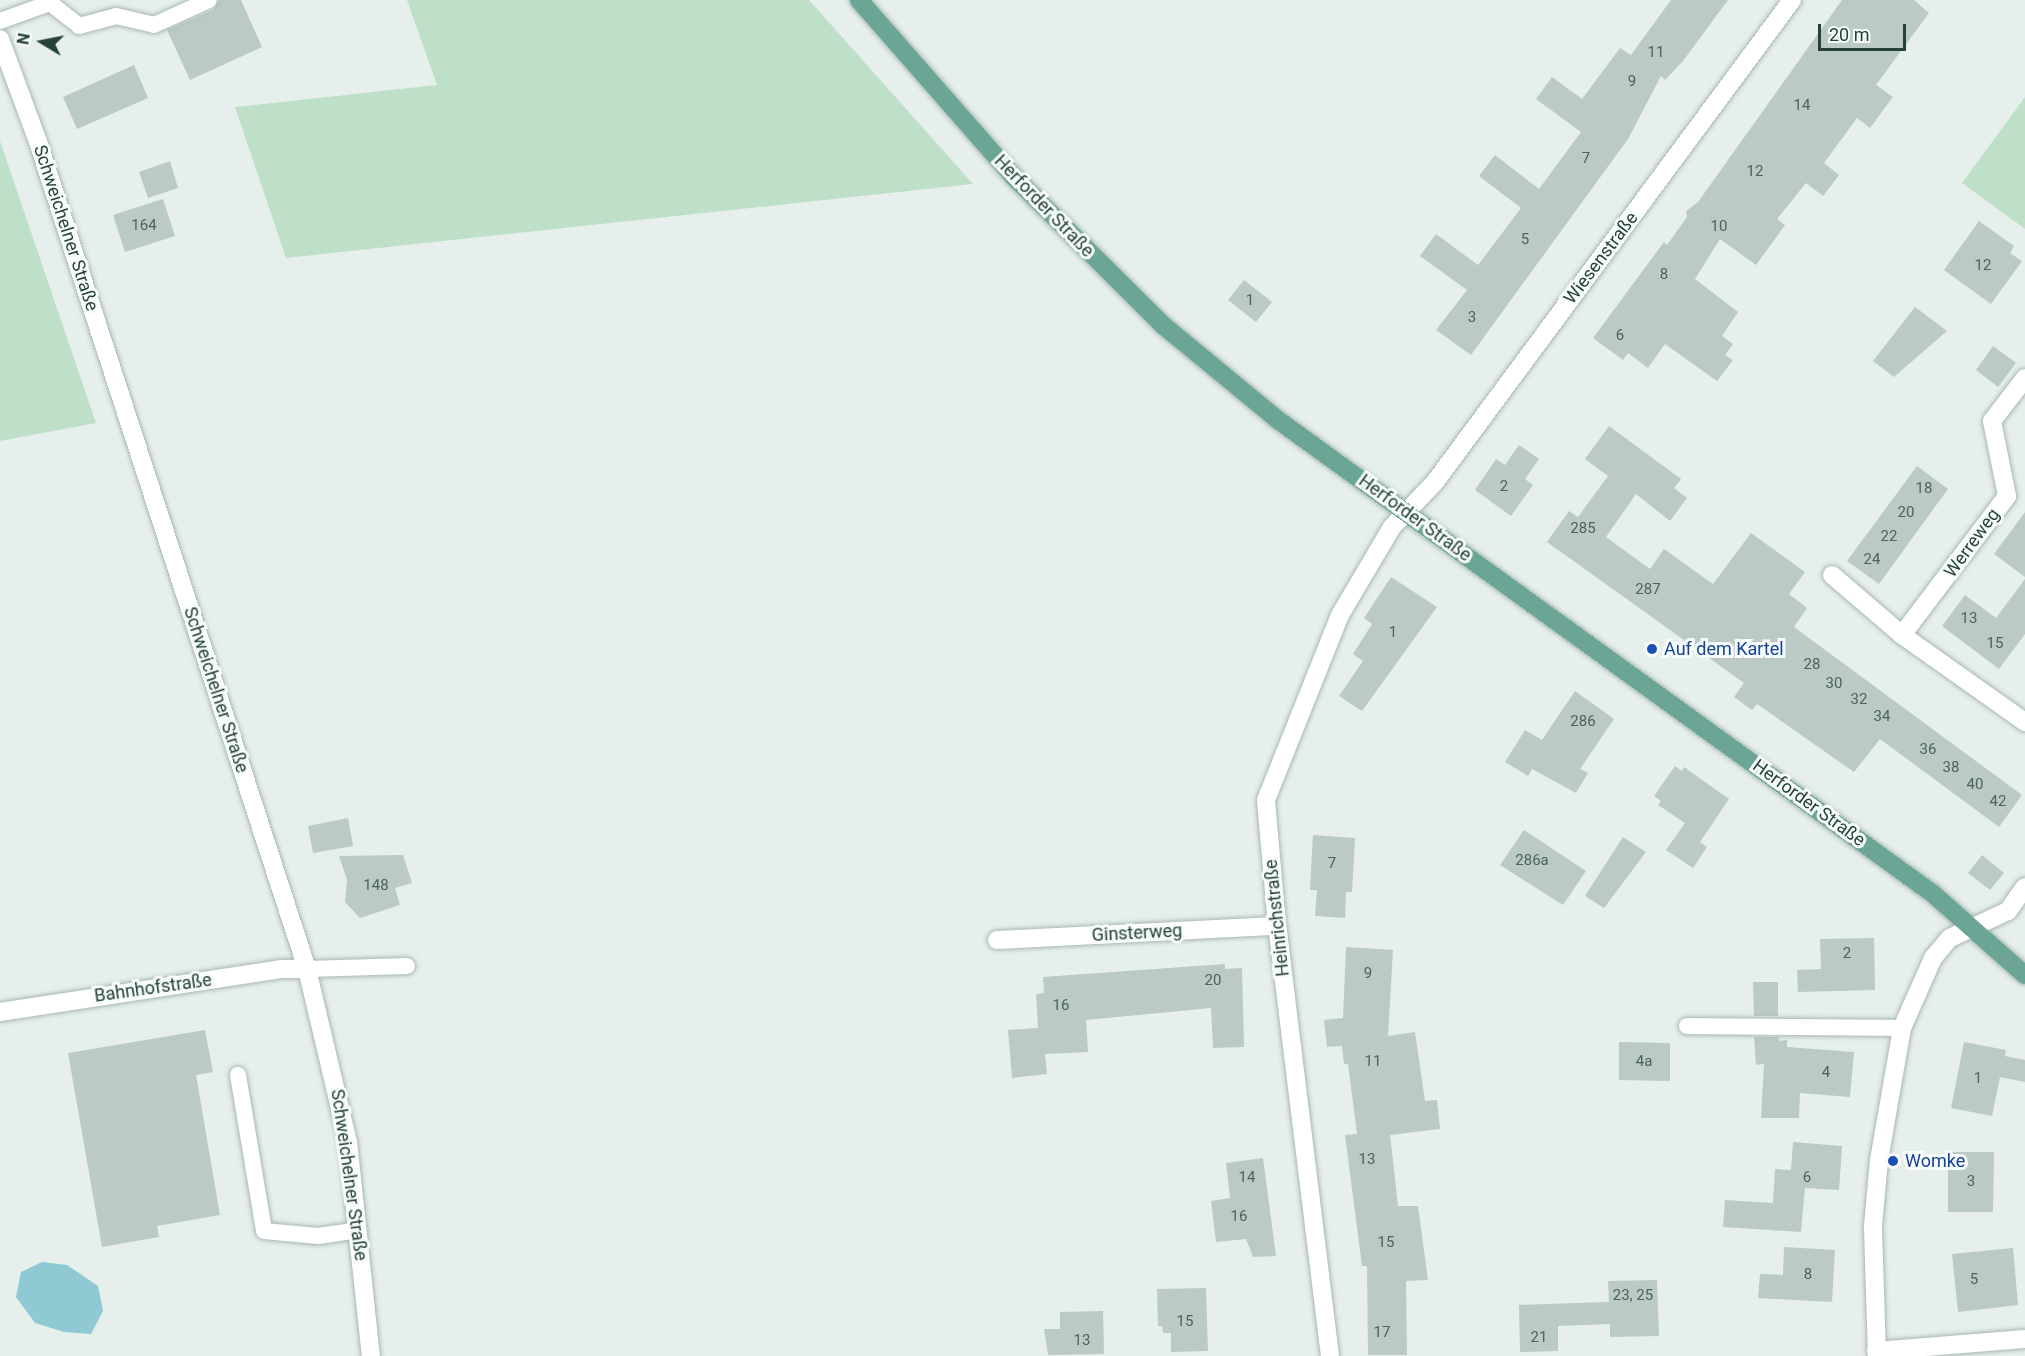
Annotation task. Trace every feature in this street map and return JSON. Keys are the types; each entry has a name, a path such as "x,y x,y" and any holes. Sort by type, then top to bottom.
{"main road":[{"name":"Herforder Straße","path":"859,0 1014,177 1156,318 1278,420 1862,841 1972,926 2025,975"}],"street":[{"name":"Wiesenstraße","path":"1406,512 1435,482 1792,0"},
{"name":"Schweichelner Straße","path":"0,39 38,142 307,969 348,1142 371,1356"},
{"name":"Werreweg","path":"1902,635 2007,496 1992,421 2025,378"},
{"name":"Heinrichstraße","path":"1330,1356 1277,926 1266,800 1340,615 1392,527 1406,512"},
{"path":"1832,575 1902,635 2025,722"},
{"path":"2025,887 2008,911 1950,938 1933,958 1902,1028 1880,1160 1873,1226 1876,1353 2025,1339"},
{"name":"Ginsterweg","path":"997,940 1277,926"},
{"name":"Bahnhofstraße","path":"0,1012 281,969 307,969"}],"lane":[{"path":"0,21 50,3 79,26 116,16 154,25 209,0"},
{"path":"307,969 406,966"},
{"path":"1687,1026 1902,1028"},
{"path":"238,1075 264,1231 318,1236 359,1230"}],"green space":[{"path":"407,0 809,0 973,184 286,258 235,107 437,85"},
{"path":"2025,97 2025,229 1962,183"},
{"path":"0,141 96,423 0,441"}],"water":[{"path":"42,1262 67,1265 98,1286 103,1311 91,1334 64,1332 35,1323 16,1297 21,1272"}],"building":[{"path":"219,0 241,0 262,47 190,80 167,30 213,10"},
{"path":"1671,0 1728,0 1683,61 1665,80 1661,76 1628,139 1471,355 1436,330 1467,290 1420,256 1436,234 1478,265 1521,208 1479,176 1495,155 1539,189 1581,132 1536,99 1552,77 1582,99 1620,48 1631,55"},
{"path":"1842,0 1914,0 1929,13 1876,85 1893,97 1870,128 1857,118 1824,163 1839,175 1823,196 1806,183 1777,219 1785,225 1756,265 1720,239 1695,279 1738,312 1722,336 1733,344 1725,355 1733,360 1717,381 1665,344 1648,368 1628,353 1623,360 1593,338 1664,242 1667,245 1687,217 1686,211 1698,202"},
{"path":"134,65 148,98 77,129 63,97"},
{"path":"170,161 178,188 148,198 139,172"},
{"path":"163,199 175,236 125,252 113,215"},
{"path":"1979,221 2014,246 2010,253 2022,261 1991,304 1944,270"},
{"path":"1244,280 1272,302 1256,322 1228,300"},
{"path":"1915,307 1947,331 1894,377 1873,361"},
{"path":"1993,346 2016,363 1998,387 1976,370"},
{"path":"1609,426 1681,479 1674,488 1687,498 1670,521 1636,494 1606,537 1650,569 1664,549 1713,584 1751,533 1805,572 1789,594 1807,608 1794,627 2022,795 1999,827 1880,739 1854,772 1757,704 1752,710 1734,697 1744,683 1547,542 1569,511 1578,517 1608,476 1585,459"},
{"path":"1519,445 1539,459 1525,479 1533,485 1511,516 1475,490 1496,459 1505,465"},
{"path":"1917,466 1948,489 1879,584 1847,561"},
{"path":"2025,512 2025,577 1994,554"},
{"path":"1391,577 1437,607 1362,711 1339,696 1363,661 1353,654 1372,624 1364,618"},
{"path":"2025,579 2025,634 1999,669 1942,626 1965,595 1996,618"},
{"path":"1575,691 1614,719 1580,769 1588,773 1576,793 1532,769 1528,776 1505,762 1525,730 1542,740"},
{"path":"1675,766 1682,771 1684,767 1729,799 1700,842 1707,847 1693,868 1666,850 1685,823 1658,805 1661,801 1654,796"},
{"path":"348,818 353,846 313,853 308,826"},
{"path":"1524,830 1586,871 1563,905 1500,865"},
{"path":"1313,835 1355,838 1352,892 1346,892 1345,918 1315,916 1317,890 1310,890"},
{"path":"1623,837 1646,852 1604,908 1585,896"},
{"path":"403,855 412,883 395,888 400,905 360,918 345,902 347,880 339,856"},
{"path":"1982,855 2004,873 1990,890 1968,873"},
{"path":"1874,938 1875,990 1798,992 1797,970 1821,969 1820,939"},
{"path":"1346,947 1393,950 1388,1036 1415,1032 1425,1101 1437,1100 1440,1129 1390,1135 1398,1206 1418,1206 1428,1280 1406,1281 1407,1355 1368,1355 1367,1266 1362,1266 1345,1135 1357,1134 1348,1064 1344,1064 1342,1046 1327,1047 1324,1020 1343,1018"},
{"path":"1225,964 1225,969 1242,968 1244,1047 1213,1048 1211,1008 1086,1020 1088,1052 1045,1054 1047,1074 1012,1078 1008,1030 1038,1028 1036,994 1044,993 1043,977"},
{"path":"1753,982 1778,982 1778,1016 1754,1016"},
{"path":"205,1030 213,1072 196,1075 220,1215 157,1226 159,1237 102,1247 68,1053"},
{"path":"1754,1037 1779,1037 1779,1041 1787,1040 1787,1047 1854,1052 1850,1097 1800,1093 1799,1118 1761,1118 1764,1064 1756,1065"},
{"path":"1619,1042 1670,1043 1670,1081 1619,1080"},
{"path":"1964,1042 2006,1050 2005,1056 2025,1060 2025,1082 2000,1077 1992,1116 1951,1108"},
{"path":"1793,1142 1842,1146 1839,1190 1805,1188 1801,1232 1723,1227 1725,1200 1773,1203 1775,1169 1791,1170"},
{"path":"1948,1152 1994,1152 1993,1212 1948,1212"},
{"path":"1263,1158 1276,1256 1253,1257 1246,1239 1216,1242 1211,1201 1230,1198 1226,1163"},
{"path":"1784,1247 1835,1250 1832,1302 1758,1298 1760,1274 1783,1275"},
{"path":"2013,1248 2018,1305 1958,1312 1952,1254"},
{"path":"1657,1280 1659,1336 1610,1337 1610,1324 1558,1326 1558,1351 1520,1352 1519,1305 1609,1302 1608,1281"},
{"path":"1206,1288 1208,1351 1171,1352 1171,1333 1163,1333 1162,1326 1158,1326 1157,1289"},
{"path":"1103,1311 1104,1354 1048,1355 1044,1329 1060,1329 1060,1312"}],"place":[{"name":"Auf dem Kartel","path":"1652,649"},
{"name":"Womke","path":"1893,1161"}]}
